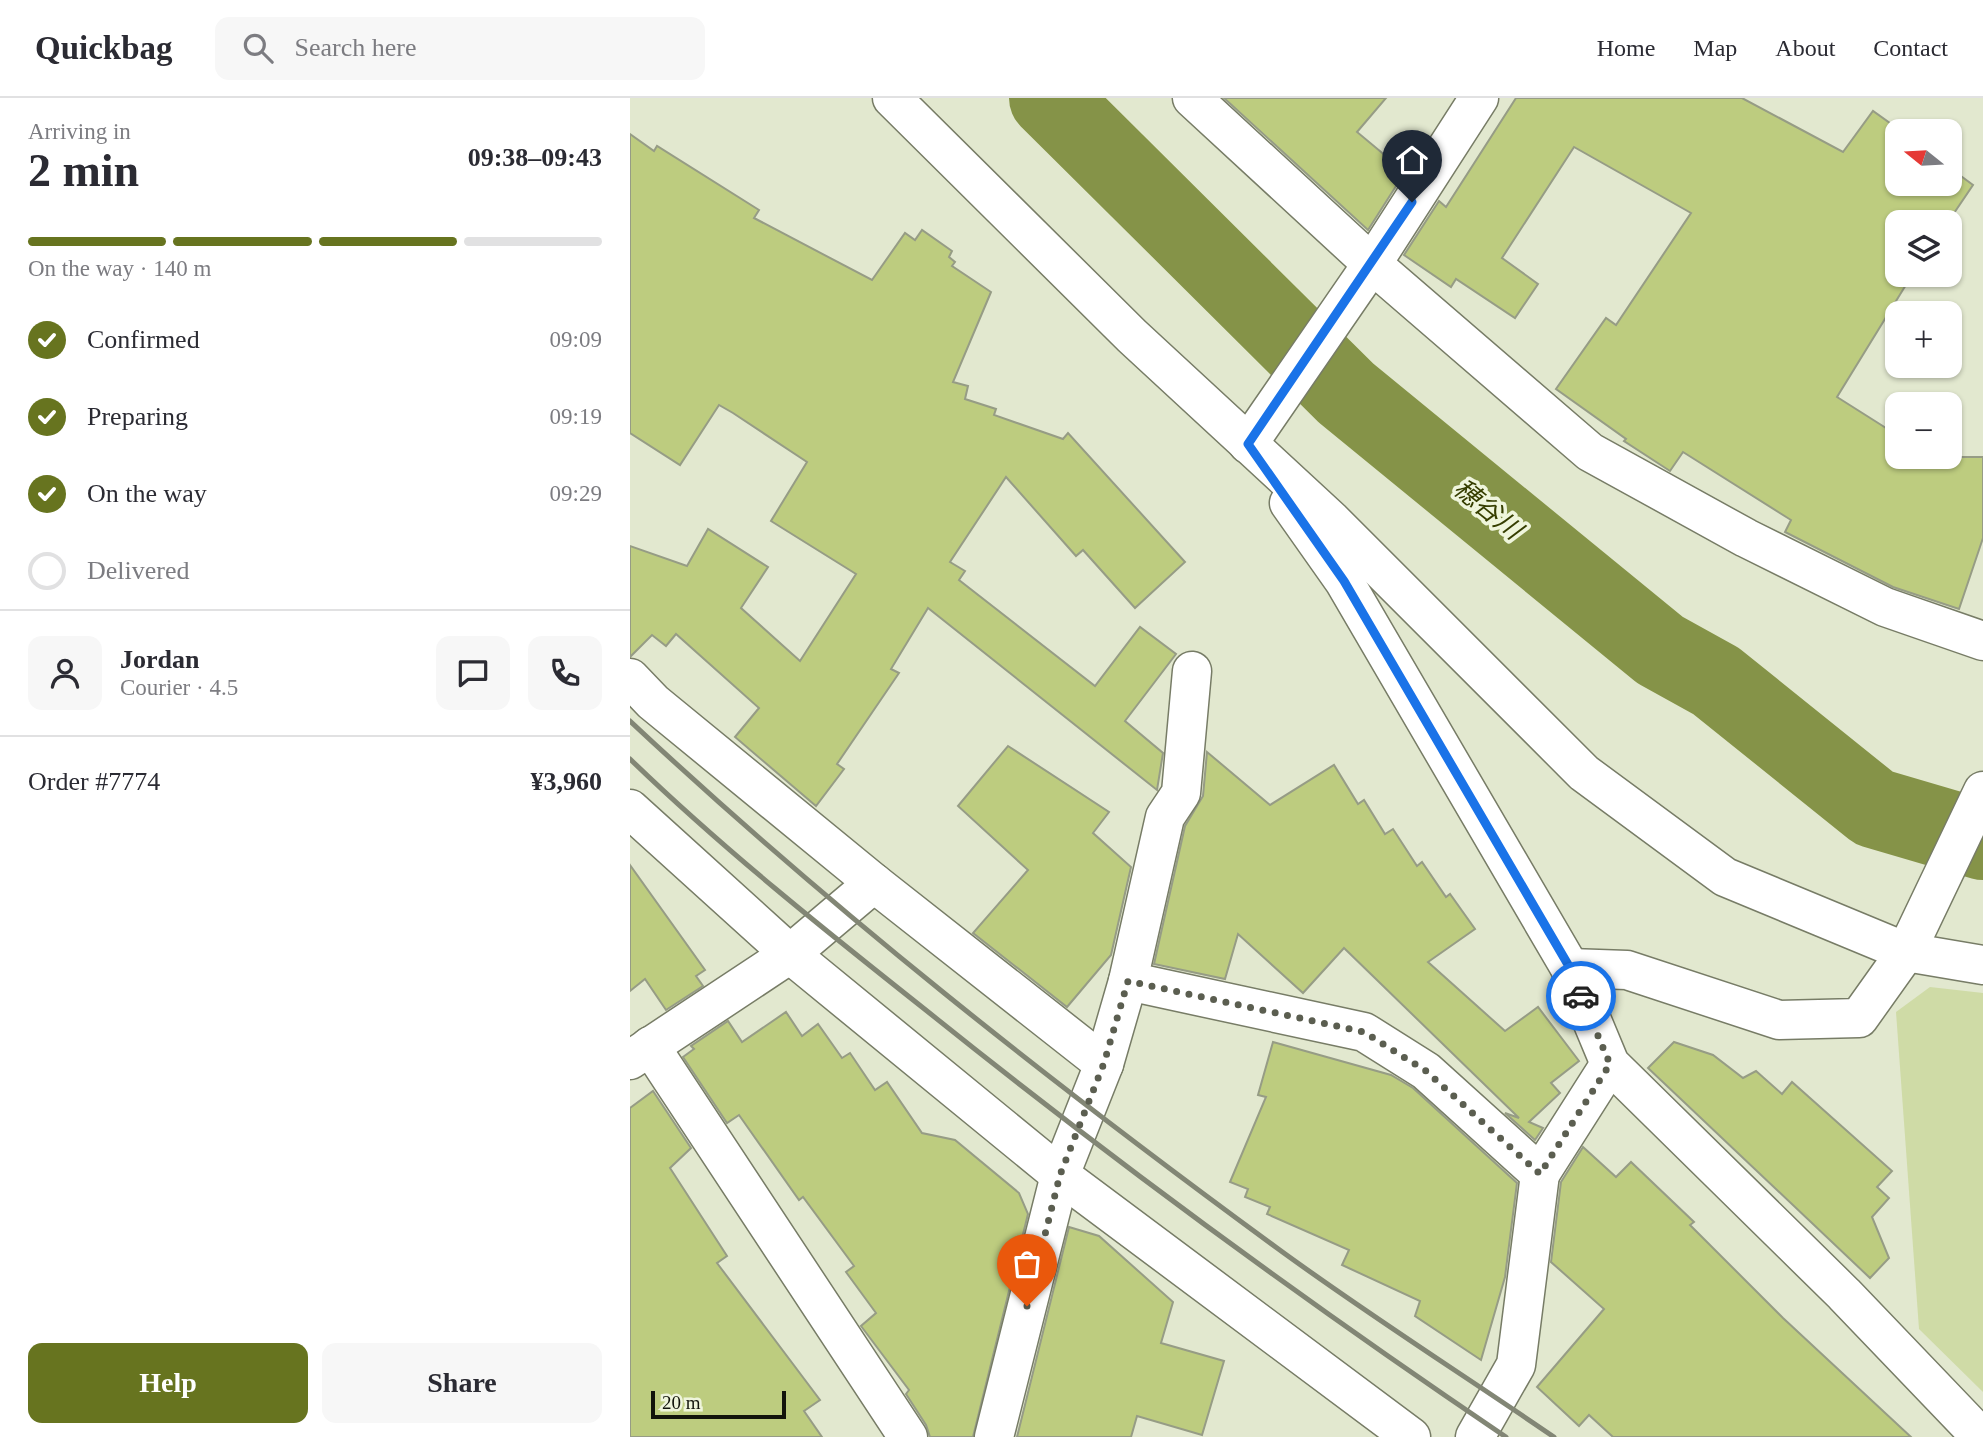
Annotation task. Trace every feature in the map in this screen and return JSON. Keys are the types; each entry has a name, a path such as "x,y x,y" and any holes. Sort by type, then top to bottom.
{"street":[{"path":"892,98 1022,223 1132,335 1254,435 1331,520 1584,773 1725,877 1906,951 1983,965"},
{"path":"1192,98 1369,268 1590,452 1746,538 1885,607 1983,640"},
{"path":"1254,435 1369,268 1479,98"},
{"path":"1254,435 1344,581 1570,968 1610,1064 1844,1294 1981,1437"},
{"path":"994,1437 1060,1175 1104,1063 1128,981 1165,817 1181,793 1192,671"},
{"path":"630,678 653,702 874,883 1104,1063"},
{"path":"1570,968 1627,970 1779,1020 1859,1018 1906,951 1983,791"},
{"path":"630,809 790,954 1060,1175 1411,1437"},
{"path":"874,883 790,954 640,1053 908,1437"},
{"path":"1128,981 1364,1032 1426,1071 1540,1174"},
{"path":"1475,1437 1516,1365 1540,1174 1610,1064"}],"green space":[{"path":"1930,987 1983,993 1983,1392 1919,1329 1896,1012"}],"building":[{"path":"1224,98 1386,98 1357,132 1405,172 1368,230"},
{"path":"1516,98 1742,98 1843,152 1873,111 1885,120 1885,196 1962,196 1962,177 1973,185 1956,210 1885,210 1885,287 1905,287 1896,301 1885,301 1885,319 1837,397 1885,427 1885,469 1962,469 1962,457 1983,457 1983,538 1959,609 1893,587 1785,532 1791,520 1683,452 1670,471 1624,441 1626,439 1556,389 1606,318 1616,325 1691,213 1574,147 1502,258 1538,284 1515,318 1456,279 1451,287 1404,255 1439,201 1446,207"},
{"path":"630,134 654,151 657,146 759,210 754,218 872,280 905,233 915,240 922,230 952,251 949,257 955,262 952,266 991,292 953,382 968,386 965,399 996,409 994,415 1063,439 1068,433 1185,562 1135,608 1083,550 1076,556 1006,477 950,562 965,571 959,580 1095,686 1140,627 1176,654 1125,721 1163,753 1157,790 928,608 891,669 899,673 837,764 844,769 816,806 735,737 759,708 676,634 666,646 652,635 630,657 630,546 687,566 708,529 768,567 741,608 800,661 856,574 771,521 807,462 733,413 719,405 680,465 630,433"},
{"path":"1008,746 1109,812 1093,833 1131,867 1111,955 1067,1007 973,933 1028,870 958,806"},
{"path":"1207,752 1270,805 1334,765 1358,804 1364,800 1385,834 1393,829 1417,866 1422,862 1446,897 1450,894 1475,929 1428,962 1505,1031 1538,1007 1579,1061 1551,1083 1560,1093 1529,1122 1543,1128 1535,1140 1505,1113 1519,1118 1344,948 1303,993 1238,934 1225,979 1154,964 1185,826 1203,796"},
{"path":"630,865 705,970 696,976 703,986 666,1010 645,979 630,991"},
{"path":"786,1012 802,1036 818,1024 842,1058 850,1053 875,1090 887,1082 922,1133 955,1140 1019,1193 1028,1214 973,1437 930,1437 926,1425 906,1394 909,1390 861,1326 876,1313 846,1272 854,1266 803,1197 799,1200 739,1115 727,1123 683,1057 694,1049 691,1046 728,1021 742,1042"},
{"path":"1273,1042 1391,1075 1413,1088 1517,1183 1505,1277 1481,1360 1415,1316 1420,1301 1342,1265 1349,1250 1267,1214 1270,1207 1245,1197 1248,1189 1230,1182 1266,1097 1258,1095"},
{"path":"1674,1042 1713,1055 1743,1078 1756,1071 1782,1094 1792,1082 1892,1171 1877,1187 1889,1198 1872,1217 1889,1258 1870,1278 1648,1068"},
{"path":"653,1091 691,1148 670,1168 727,1256 717,1263 820,1400 804,1411 822,1437 630,1437 630,1108"},
{"path":"1583,1147 1616,1177 1631,1162 1694,1222 1690,1225 1783,1318 1911,1437 1613,1437 1589,1415 1579,1426 1537,1387 1604,1309 1551,1262 1561,1182"},
{"path":"1069,1227 1099,1236 1173,1302 1161,1343 1224,1361 1202,1435 1137,1416 1131,1437 1017,1437"}],"waterway":[{"name":"穂谷川","path":"1049,98 1346,393 1660,650 1716,681 1874,808 1983,840"}],"railway":[{"path":"630,721 785,860 1027,1059 1311,1272 1554,1437"},
{"path":"630,759 776,889 1140,1177 1284,1283 1506,1437"}],"way so far":[{"path":"1027,1306 1060,1175 1104,1063 1128,981 1364,1032 1426,1071 1540,1174 1610,1064 1581,996"}],"route":[{"path":"1412,202 1248,444 1344,581 1570,968 1581,996"}]}
